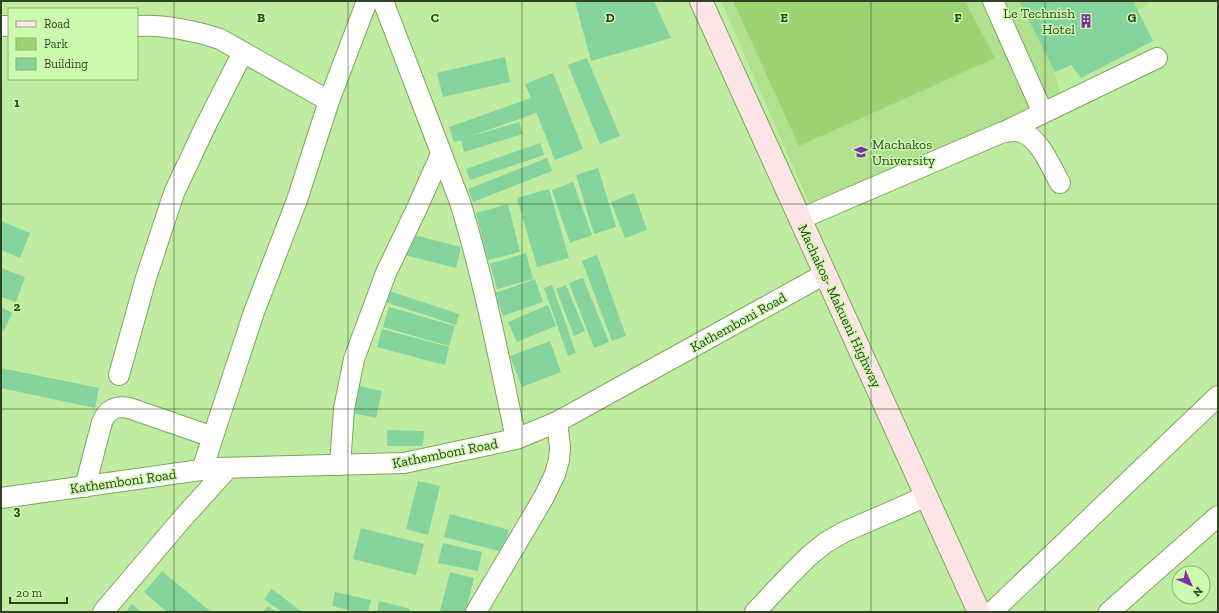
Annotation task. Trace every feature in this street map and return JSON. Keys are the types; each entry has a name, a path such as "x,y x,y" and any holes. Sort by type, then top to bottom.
{"main road":[{"name":"Machakos- Makueni Highway","path":"701,1 979,612"}],"street":[{"path":"202,470 254,312 297,200 329,101 367,1"},
{"path":"383,1 460,202 470,234 488,304 516,439"},
{"path":"993,1 1043,113"},
{"path":"138,26 145,25 203,33 220,38 329,101"},
{"path":"118,376 146,278 174,193 205,127 244,52"},
{"path":"800,219 1003,132 1157,58"},
{"path":"1003,132 1019,131 1029,135 1039,146 1060,183"},
{"path":"340,465 344,409 354,359 386,273 418,208 441,154"},
{"name":"Kathemboni Road","path":"1,498 202,470 404,463 516,439 557,422 825,274"},
{"path":"992,612 1218,396"},
{"path":"85,487 104,416 111,410 121,406 213,437"},
{"path":"476,612 544,497 555,474 559,460 560,447 557,422"},
{"path":"103,612 182,519 228,468"},
{"path":"755,612 790,574 825,543 844,532 927,496"},
{"path":"1109,612 1218,516"}],"shaded area":[{"name":"Machakos University","path":"721,1 1153,1 1052,62 1062,101 809,203"}],"green space":[{"path":"733,1 965,1 995,58 799,146"}],"building":[{"path":"575,1 654,1 671,38 591,61"},
{"name":"Le Technish Hotel","path":"1019,1 1133,1 1153,41 1081,78 1071,65 1055,72"},
{"path":"505,57 510,82 443,97 437,73"},
{"path":"587,58 620,136 600,144 568,65"},
{"path":"553,73 583,149 555,160 535,109 536,113 468,137 519,122 523,134 464,152 461,140 454,142 449,127 531,98 525,84"},
{"path":"540,143 544,155 470,180 466,169"},
{"path":"547,158 552,171 473,202 468,189"},
{"path":"598,168 616,227 594,234 576,175"},
{"path":"573,182 592,235 570,243 552,190"},
{"path":"549,189 569,258 537,267 517,198"},
{"path":"634,193 647,230 625,238 611,202"},
{"path":"508,204 520,252 488,260 476,213"},
{"path":"1,221 30,233 20,258 1,250"},
{"path":"411,234 461,247 456,268 405,255"},
{"path":"526,253 533,279 497,289 490,264"},
{"path":"597,255 626,336 612,341 582,261"},
{"path":"1,268 25,277 16,302 1,297"},
{"path":"583,278 609,342 594,348 569,283"},
{"path":"535,279 543,302 503,316 495,293"},
{"path":"552,285 576,353 568,356 544,288"},
{"path":"566,285 585,331 574,336 556,289"},
{"path":"389,291 459,314 456,325 385,302"},
{"path":"548,305 556,326 517,342 508,322"},
{"path":"1,307 12,313 4,331 1,330"},
{"path":"389,307 455,326 449,346 383,327"},
{"path":"382,329 449,347 445,365 377,347"},
{"path":"550,341 561,372 522,387 510,356"},
{"path":"1,368 99,388 95,408 1,388"},
{"path":"359,386 382,391 376,418 352,413"},
{"path":"387,430 424,431 423,446 387,446"},
{"path":"418,481 440,486 428,535 406,529"},
{"path":"450,514 509,530 503,552 444,537"},
{"path":"361,528 424,544 416,575 353,559"},
{"path":"443,543 482,552 478,571 438,563"},
{"path":"162,571 211,612 167,612 144,592"},
{"path":"450,572 474,578 466,612 440,611"},
{"path":"272,589 302,612 282,612 264,599"},
{"path":"335,592 371,600 368,612 356,612 332,606"},
{"path":"379,601 410,609 409,612 377,612"},
{"path":"132,604 141,612 126,612"},
{"path":"268,606 276,612 263,612"}],"place":[{"name":"Le Technish Hotel","path":"1086,21"},
{"name":"Machakos University","path":"861,152"}]}
